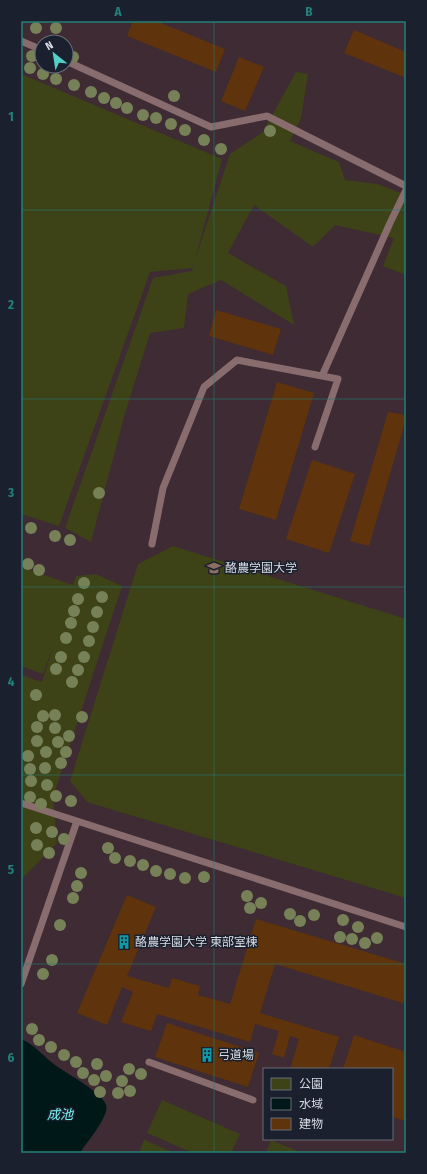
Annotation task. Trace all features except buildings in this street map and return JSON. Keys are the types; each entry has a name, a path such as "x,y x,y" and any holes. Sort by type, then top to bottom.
{"lane":[{"path":"21,41 34,47"},
{"path":"74,65 211,128 267,116 406,186"},
{"path":"322,376 406,190"},
{"path":"152,544 163,488 204,387 237,360 338,379 315,447"},
{"path":"21,804 406,927"},
{"path":"21,984 78,822"},
{"path":"149,1062 253,1100"}],"shaded area":[{"name":"酪農学園大学","path":"21,21 406,21 406,1153 21,1153"}],"green space":[{"path":"296,72 308,74 301,118 290,141 339,162 345,180 378,184 398,192 406,193 406,275 383,266 394,238 335,225 313,247 254,205 228,253 286,286 294,325 221,280 188,294 184,328 150,333 124,417 91,542 65,528 153,278 192,271 193,268 150,272 59,526 21,514 21,74 222,159 195,260 230,154 263,132"},
{"path":"173,546 406,619 406,898 87,802 70,781 138,564"},
{"path":"21,567 73,585 76,576 96,574 122,586 53,797 57,843 21,880 21,675 42,682 53,647 43,674 21,666"},
{"path":"162,1100 240,1134 231,1153 193,1153 147,1133"},
{"path":"145,1140 174,1153 139,1153"},
{"path":"271,1140 302,1153 266,1153"}],"water":[{"name":"成池","path":"21,1039 35,1047 55,1065 91,1089 103,1100 106,1105 106,1110 101,1122 80,1153 21,1153"}],"place":[{"name":"酪農学園大学","path":"214,568"},
{"name":"酪農学園大学 東部室棟","path":"124,942"},
{"name":"弓道場","path":"207,1055"}]}
